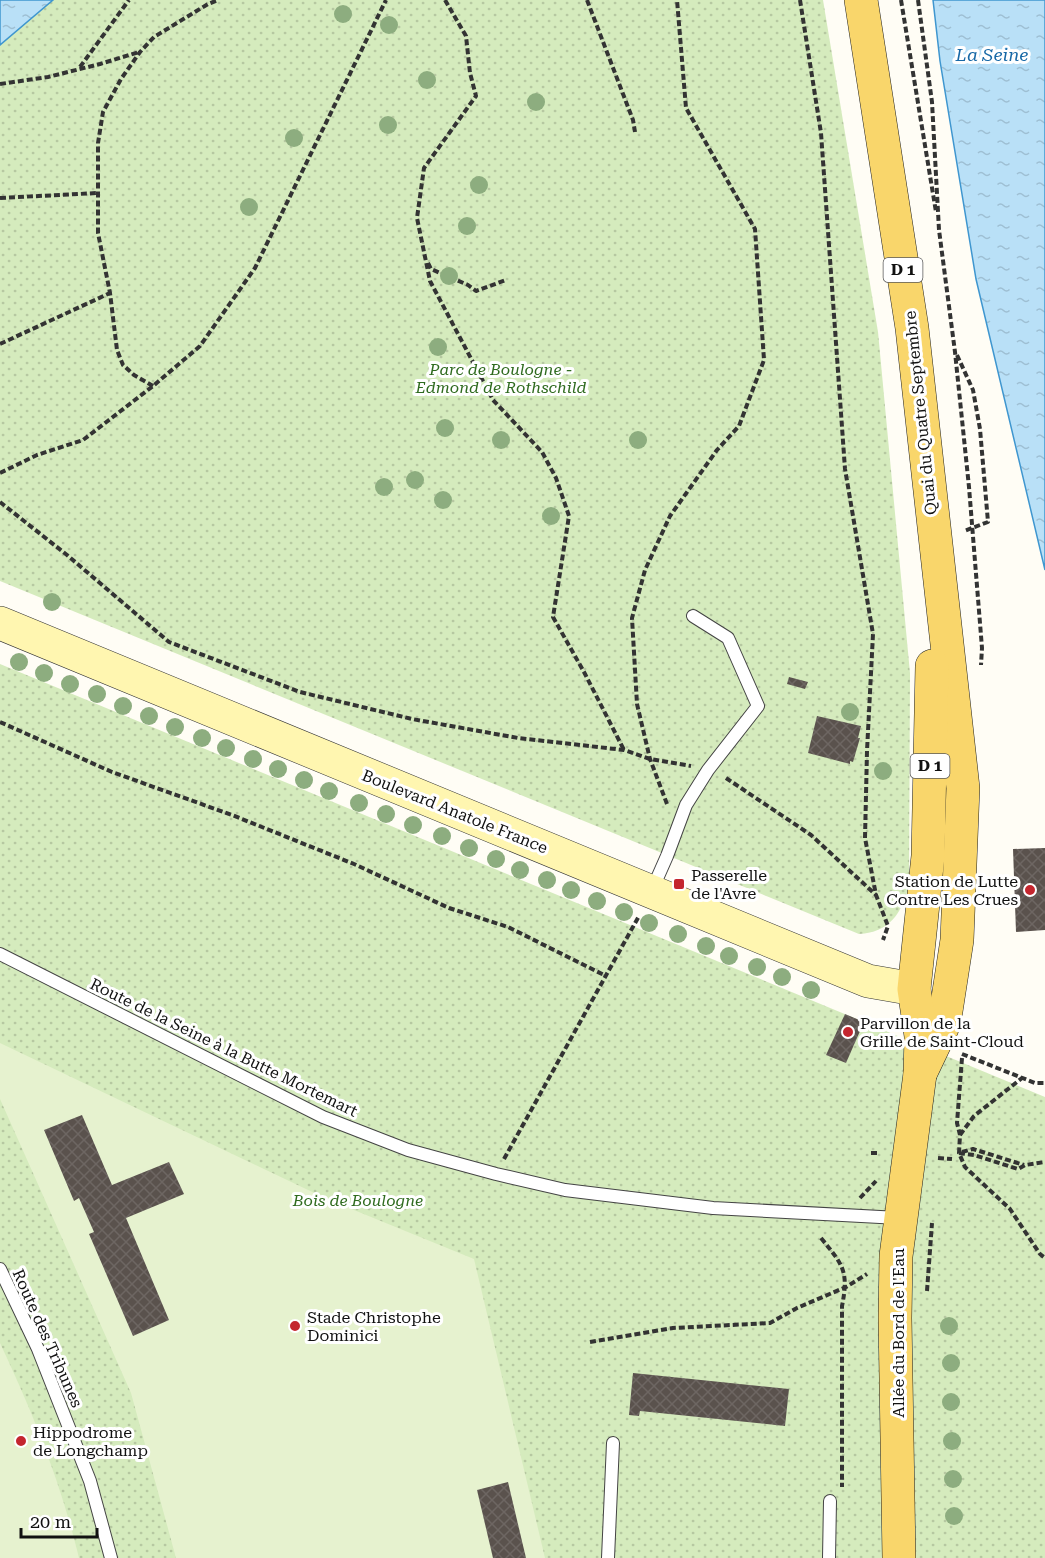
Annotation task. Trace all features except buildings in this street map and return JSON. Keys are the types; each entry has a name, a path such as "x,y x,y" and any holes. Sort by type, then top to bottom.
{"main road":[{"name":"Quai du Quatre Septembre","path":"861,0 912,328 963,788 957,940"},
{"name":"Quai du Quatre Septembre","path":"914,989 928,856 935,541"},
{"name":"Boulevard Anatole France","path":"0,623 868,981 914,989"},
{"path":"914,989 932,973 957,940"},
{"name":"Allée du Bord de l'Eau","path":"920,1074 942,1028 957,940"},
{"name":"Allée du Bord de l'Eau","path":"899,1558 895,1318 897,1256 920,1074 921,1036 914,989"}],"lane":[{"path":"651,891 686,805 708,770 758,706 728,638 693,616"},
{"name":"Route de la Seine à la Butte Mortemart","path":"0,954 324,1117 408,1150 565,1190 712,1208 901,1218"},
{"name":"Route des Tribunes","path":"0,1269 38,1349 85,1470 111,1558"},
{"path":"608,1558 613,1443"},
{"path":"829,1558 830,1501"}],"path":[{"path":"79,68 129,0"},
{"path":"153,386 134,375 123,365 117,350 110,293 98,233 98,143 103,112 121,79 154,37 218,0"},
{"path":"0,473 37,455 83,440 200,346 255,268 386,0"},
{"path":"445,0 466,36 470,73 476,96 424,168 417,218 429,281 493,400 542,452 556,478 569,516 552,617 584,672 624,750"},
{"path":"586,0 633,120 635,132"},
{"path":"677,0 686,108 755,229 764,360 739,426 717,450 670,516 645,570 632,618 637,704 650,759 677,829"},
{"path":"800,0 821,133 845,469 873,634 867,751 866,838 876,895 888,926 883,940"},
{"path":"901,0 939,230 955,352 973,390 981,429 988,522 935,541"},
{"path":"918,0 932,102 939,230"},
{"path":"0,84 32,80 140,52"},
{"path":"0,198 98,193"},
{"path":"426,260 431,269 468,285 476,291 507,280"},
{"path":"0,344 110,293"},
{"path":"0,502 67,555 168,642 300,692 412,719 518,738 624,750 650,759 708,770 725,777 811,835 876,895"},
{"path":"0,722 112,772 232,815 354,864 449,908 508,927 606,976"},
{"path":"496,1174 651,891"},
{"path":"1045,1083 1025,1079 962,1054 957,1123 960,1135 959,1153 965,1167 1011,1209 1040,1254 1045,1258"},
{"path":"960,1135 974,1116 1025,1079"},
{"path":"959,1153 974,1155 1018,1169 1024,1165 1045,1162"},
{"path":"821,1238 842,1264 846,1287 842,1306 842,1488"},
{"path":"590,1342 673,1328 770,1323 797,1308 846,1287 897,1256"}],"green space":[{"name":"Parc de Boulogne - Edmond de Rothschild","path":"0,0 823,0 878,332 910,673 909,885 903,904 887,925 859,934 0,581"},
{"name":"Bois de Boulogne","path":"0,664 1045,1097 1045,1558 0,1558"},
{"name":"Stade Christophe Dominici","path":"0,1043 327,1199 474,1259 545,1558 176,1558 131,1393 0,1099"},
{"name":"Hippodrome de Longchamp","path":"0,1343 45,1449 64,1503 79,1558 0,1558"}],"water":[{"path":"0,0 53,0 0,45"},
{"name":"La Seine","path":"933,0 1045,0 1045,570 976,279 940,61"}],"place":[{"name":"Passerelle de l'Avre","path":"679,884"},
{"name":"Station de Lutte Contre Les Crues","path":"1030,890"},
{"name":"Parvillon de la Grille de Saint-Cloud","path":"848,1032"},
{"name":"Stade Christophe Dominici","path":"295,1326"},
{"name":"Hippodrome de Longchamp","path":"21,1441"}]}
